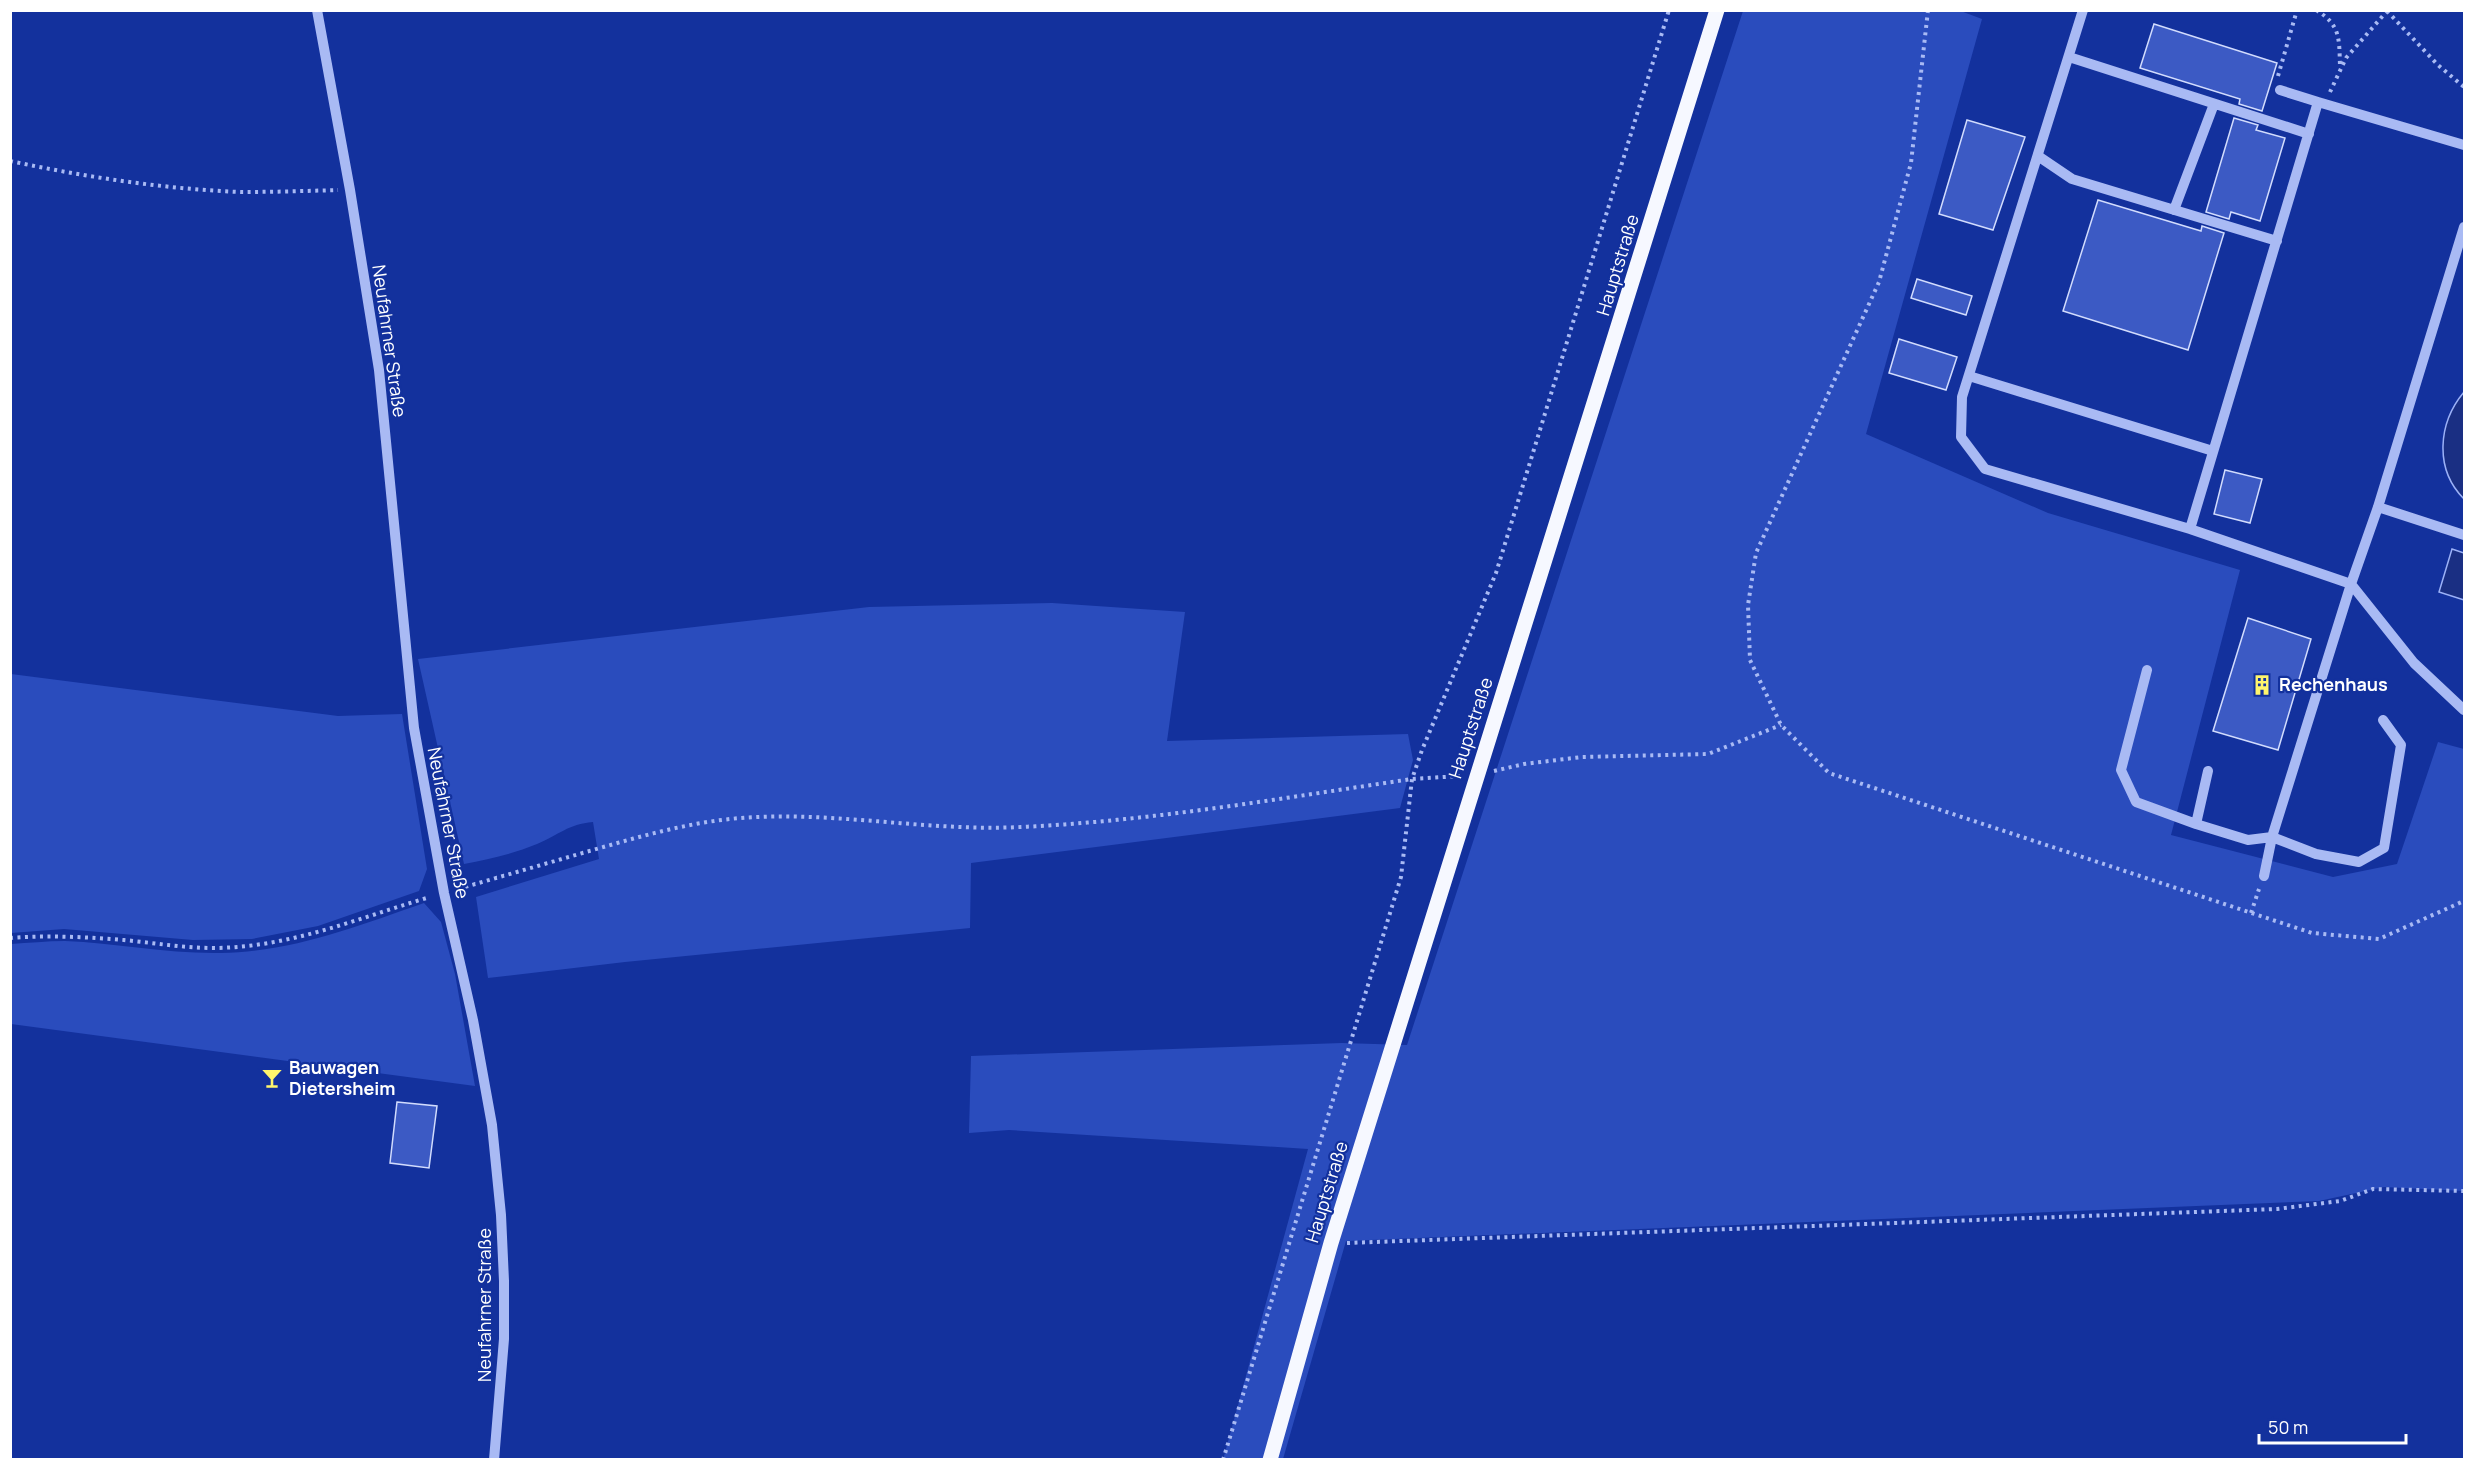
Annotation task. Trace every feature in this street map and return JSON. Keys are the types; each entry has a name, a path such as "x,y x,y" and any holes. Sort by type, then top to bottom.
{"main road":[{"name":"Hauptstraße","path":"1270,1460 1331,1243 1717,10"}],"street":[{"name":"Neufahrner Straße","path":"317,10 350,190 379,370 414,728 444,894 486,1086 500,1194 504,1339 494,1460"},
{"path":"2083,10 1962,397 1961,437 1985,469 2190,529 2351,584 2414,663 2464,710"},
{"path":"2069,57 2309,134"},
{"path":"2280,90 2464,145"},
{"path":"2190,529 2309,134 2322,103"},
{"path":"2174,210 2214,104"},
{"path":"2038,156 2072,179 2277,241"},
{"path":"2264,876 2272,837 2351,584 2378,507 2464,227"},
{"path":"1969,376 2213,451"},
{"path":"2378,507 2464,535"},
{"path":"2147,670 2121,770 2136,802 2248,840 2272,837 2316,854 2359,862 2384,848 2401,745 2383,720"},
{"path":"2196,824 2208,771"}],"path":[{"path":"1223,1460 1401,877 1412,780 1496,573 1669,10"},
{"path":"1928,10 1911,164 1879,282 1756,554 1748,605 1750,660 1781,725 1829,773 2312,933 2379,939 2464,901"},
{"path":"2280,90 2278,76 2297,10"},
{"path":"2316,10 2334,24 2340,39 2340,68"},
{"path":"2322,103 2340,68 2359,42 2387,11 2438,64 2464,87"},
{"path":"10,161 84,176 241,192 350,190"},
{"path":"10,938 69,937 125,940 178,948 269,944 310,936 644,835 693,824 731,819 793,817 964,828 1091,822 1412,780 1477,775 1524,764 1582,757 1708,754 1781,725"},
{"path":"2251,913 2264,876"},
{"path":"1331,1243 2277,1209 2340,1200 2373,1189 2464,1191"}],"shaded area":[{"path":"1958,10 1982,19 1866,434 2048,513 2240,570 2171,835 2333,877 2397,864 2438,742 2464,749 2464,1191 2384,1187 2319,1201 1346,1241 1283,1459 1223,1460 1308,1149 1009,1130 969,1133 971,1056 1342,1043 1407,1045 1743,11"},
{"path":"2464,392 2464,499 2454,487 2448,474 2443,446 2449,418"},
{"path":"2452,549 2464,553 2464,600 2439,592"},
{"path":"1052,603 1185,612 1167,741 1408,734 1413,760 1400,808 971,863 970,928 488,978 476,897 599,859 593,822 570,827 545,841 519,851 464,864 418,659 869,607"},
{"path":"11,674 338,716 402,714 427,869 419,891 318,926 252,939 193,940 64,929 11,933"},
{"path":"424,903 441,922 455,974 475,1086 11,1024 11,944 65,941 182,952 247,952 299,943"}],"building":[{"path":"2154,24 2277,63 2262,111 2239,104 2240,99 2140,68"},
{"path":"2234,118 2258,125 2256,130 2285,138 2260,221 2231,212 2229,219 2206,212"},
{"path":"1967,120 2025,137 1993,230 1939,214"},
{"path":"2098,200 2201,231 2202,226 2224,233 2188,350 2063,311"},
{"path":"1917,279 1972,296 1966,315 1911,298"},
{"path":"1899,339 1957,357 1946,390 1889,373"},
{"path":"2225,470 2262,479 2250,523 2214,514"},
{"name":"Rechenhaus","path":"2248,618 2311,639 2278,750 2213,731"},
{"path":"397,1102 437,1106 429,1168 390,1163"}],"place":[{"name":"Rechenhaus","path":"2262,685"},
{"name":"Bauwagen Dietersheim","path":"272,1078"}]}
